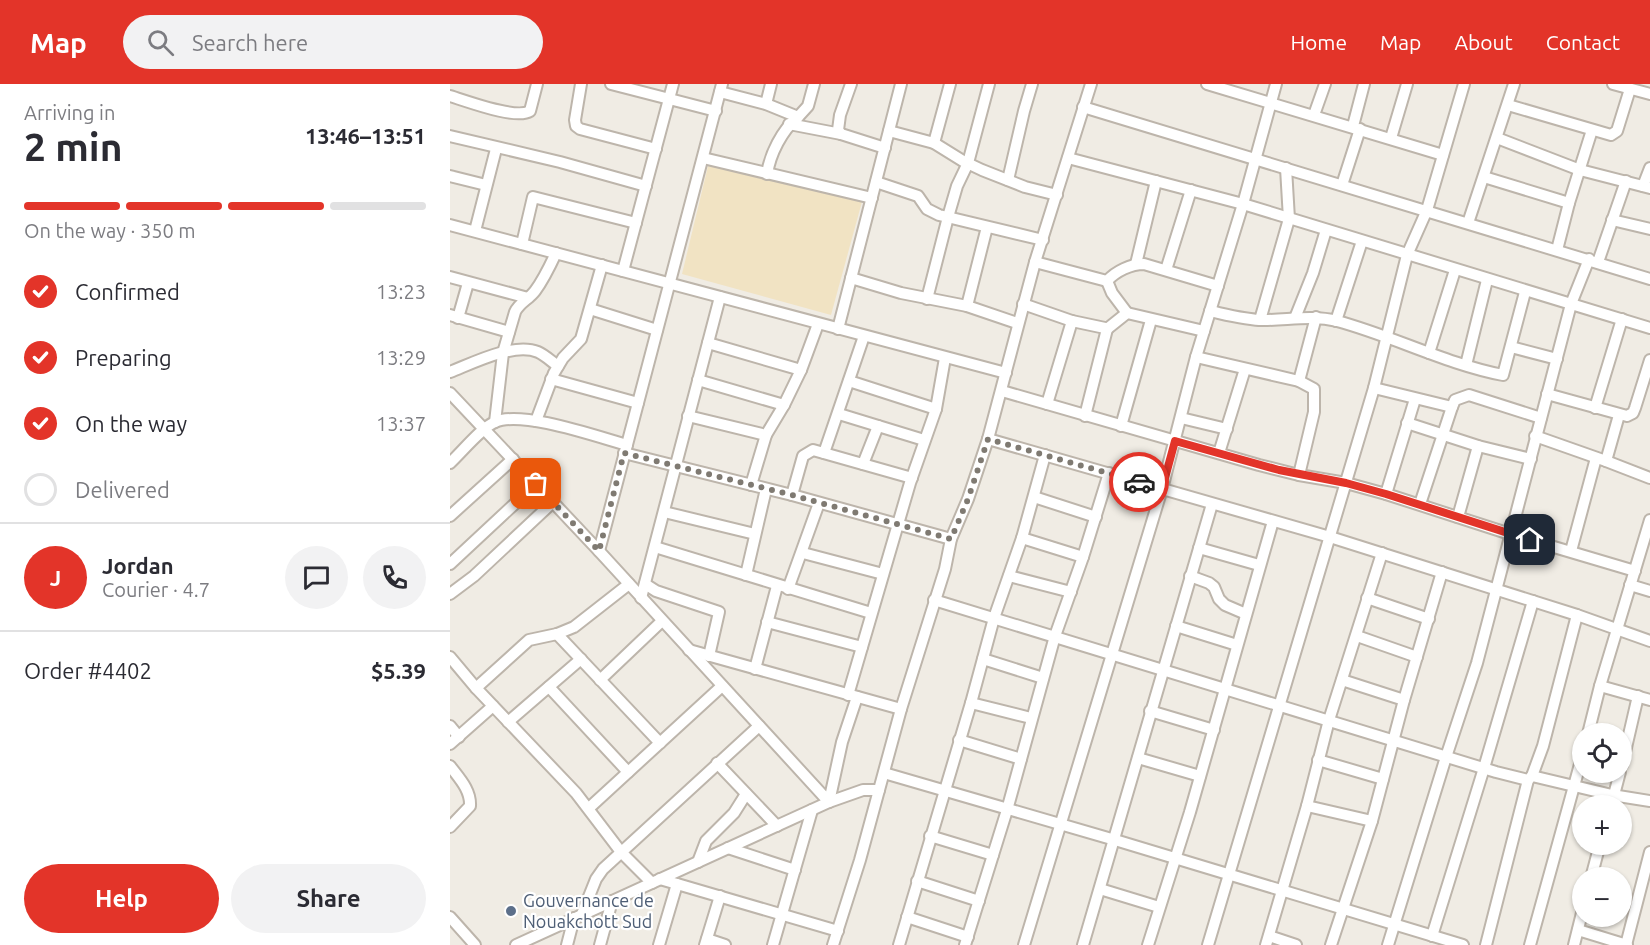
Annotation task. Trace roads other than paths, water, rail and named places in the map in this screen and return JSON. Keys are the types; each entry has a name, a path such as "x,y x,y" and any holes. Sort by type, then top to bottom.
{"street":[{"path":"450,96 512,114 525,114 530,111 537,84"},
{"path":"581,84 576,126 656,149"},
{"path":"611,84 716,111"},
{"path":"623,271 673,84"},
{"path":"766,104 771,84"},
{"path":"766,174 774,148 794,120 805,111 814,84"},
{"path":"841,134 837,126 851,84"},
{"path":"838,329 901,84"},
{"path":"934,143 950,84"},
{"path":"927,299 957,186 968,163 990,84"},
{"path":"1008,180 1032,84"},
{"path":"1207,84 1224,86 1443,155"},
{"path":"1024,945 1162,489 1196,357 1243,204 1276,84"},
{"path":"1314,115 1324,84"},
{"path":"1342,185 1364,84"},
{"path":"1391,138 1407,84"},
{"path":"1208,945 1374,388 1407,255 1426,210 1464,84"},
{"path":"1468,223 1514,84"},
{"path":"1613,84 1650,94"},
{"path":"450,657 476,688 576,793 621,852 656,881 677,884 782,915 838,941 901,709 945,569 951,539 968,499 988,439 1002,391 1017,323 1083,107 1087,85"},
{"path":"599,551 721,88 766,104 794,120 885,148"},
{"path":"1508,105 1607,135 1617,131 1630,89"},
{"path":"1083,107 1650,279"},
{"path":"1557,250 1592,130"},
{"path":"889,131 934,143 968,163 1008,180 1057,195"},
{"path":"450,136 560,162 646,186"},
{"path":"1497,138 1580,170 1647,187 1650,168"},
{"path":"475,231 496,148"},
{"path":"703,158 872,198"},
{"path":"1068,158 1243,204 1525,292 1650,328"},
{"path":"1260,320 1289,219 1286,168"},
{"path":"450,176 486,186"},
{"path":"1484,177 1569,203"},
{"path":"1136,264 1155,181"},
{"path":"1388,945 1477,663 1571,304 1612,220 1626,181"},
{"path":"876,182 918,195 927,209 948,217 1043,240"},
{"path":"1166,270 1191,190"},
{"path":"522,244 533,197 636,223"},
{"path":"1612,220 1650,229"},
{"path":"450,225 1006,373"},
{"path":"967,306 987,227"},
{"path":"1295,318 1313,273 1326,230"},
{"path":"1336,321 1362,241"},
{"path":"495,422 503,353 518,307 533,294 548,272 556,253"},
{"path":"1035,262 1107,281"},
{"path":"1107,281 1114,274 1136,264 1144,264 1218,286"},
{"path":"536,421 558,366 581,339 602,265"},
{"path":"1429,353 1455,270"},
{"path":"450,277 528,298"},
{"path":"851,278 927,299 967,306 1017,323"},
{"path":"1466,365 1487,280"},
{"path":"1107,281 1112,293 1127,313 1204,331"},
{"path":"468,283 454,316 509,332"},
{"path":"1210,311 1247,319 1316,317 1336,321 1466,365 1503,375 1525,292"},
{"path":"641,597 720,297"},
{"path":"1023,304 1072,321 1107,329"},
{"path":"590,309 657,330"},
{"path":"1085,416 1107,329 1127,313"},
{"path":"1299,381 1316,317"},
{"path":"1596,408 1622,319"},
{"path":"1121,426 1151,320"},
{"path":"1047,405 1072,321"},
{"path":"751,485 766,435 801,370 818,324"},
{"path":"824,453 864,336"},
{"path":"708,343 801,370"},
{"path":"1511,347 1557,359"},
{"path":"450,372 482,359 518,350 539,352 558,366"},
{"path":"1196,357 1299,381 1314,389 1314,412 1299,475"},
{"path":"829,802 862,647 912,478 936,409 945,358"},
{"path":"1547,394 1627,416 1633,413 1650,360"},
{"path":"1219,453 1245,369"},
{"path":"551,379 638,403"},
{"path":"698,380 784,405"},
{"path":"849,381 936,409"},
{"path":"1374,388 1452,407"},
{"path":"1002,391 1299,475 1346,483 1386,494 1635,571"},
{"path":"450,393 599,551 829,802"},
{"path":"1420,504 1455,400 1469,395 1541,418"},
{"path":"1386,494 1415,399"},
{"path":"839,414 924,440"},
{"path":"1571,551 1601,460 1619,415"},
{"path":"688,417 766,435"},
{"path":"1181,418 1227,429"},
{"path":"450,463 495,422 508,419 536,421 676,466 951,539"},
{"path":"1407,423 1478,446 1531,459"},
{"path":"863,464 878,426"},
{"path":"1535,436 1650,478"},
{"path":"988,439 1330,537 1577,615 1650,641"},
{"path":"1458,517 1478,446"},
{"path":"792,495 803,456 813,450 912,478"},
{"path":"899,945 994,618 1022,538 1045,455"},
{"path":"450,516 513,459"},
{"path":"907,917 967,941 1007,810 1055,636 1109,473"},
{"path":"450,564 536,484"},
{"path":"746,575 766,489"},
{"path":"1034,497 1096,517"},
{"path":"450,594 474,576 553,502"},
{"path":"755,669 767,622 783,587 803,553 819,503"},
{"path":"1083,945 1212,504"},
{"path":"664,512 755,534"},
{"path":"1591,723 1650,520"},
{"path":"1148,945 1176,859 1273,521"},
{"path":"1022,538 1083,557"},
{"path":"655,547 871,613"},
{"path":"1199,548 1259,564"},
{"path":"803,553 883,574"},
{"path":"1296,945 1267,941 1329,720 1382,553"},
{"path":"1331,945 1372,821 1392,740 1442,572"},
{"path":"1009,576 1071,592"},
{"path":"1190,576 1209,583 1225,605 1246,614"},
{"path":"476,688 529,640 574,627 629,584"},
{"path":"645,584 656,591 719,612 709,656"},
{"path":"1630,585 1650,591"},
{"path":"1367,598 1429,619"},
{"path":"934,600 1446,757 1484,768 1575,787 1600,795"},
{"path":"1432,936 1533,601"},
{"path":"1486,945 1530,778 1543,746 1577,615"},
{"path":"600,680 662,621"},
{"path":"767,622 862,647"},
{"path":"1176,626 1237,645"},
{"path":"556,634 660,743"},
{"path":"1357,636 1417,657"},
{"path":"689,650 901,709"},
{"path":"508,722 581,659"},
{"path":"983,659 1043,678"},
{"path":"1342,680 1404,700"},
{"path":"589,808 722,686"},
{"path":"1600,686 1650,700"},
{"path":"549,687 628,772"},
{"path":"1632,723 1638,696"},
{"path":"971,703 1031,718"},
{"path":"450,744 493,706"},
{"path":"1150,711 1214,730"},
{"path":"450,726 459,737"},
{"path":"567,945 596,879 621,852 759,726"},
{"path":"959,740 1021,759"},
{"path":"1138,758 1200,776"},
{"path":"1318,760 1383,779"},
{"path":"717,763 777,826"},
{"path":"450,766 468,790 471,799 470,807 450,827"},
{"path":"884,774 1115,840 1458,944"},
{"path":"1530,945 1576,783"},
{"path":"516,945 829,802 863,790 879,790"},
{"path":"698,862 706,841 734,813 746,794"},
{"path":"1632,800 1650,801"},
{"path":"1306,807 1372,821"},
{"path":"773,945 812,810"},
{"path":"930,836 993,855"},
{"path":"728,848 795,870"},
{"path":"1578,930 1627,945 1644,893 1650,852"},
{"path":"917,881 979,902"},
{"path":"659,945 677,884"},
{"path":"1100,889 1159,907"},
{"path":"720,896 706,942 725,945"},
{"path":"600,945 612,901"},
{"path":"450,917 475,945"},
{"path":"1574,945 1579,927"}],"place":[{"name":"Gouvernance de Nouakchott Sud","path":"511,911"}]}
